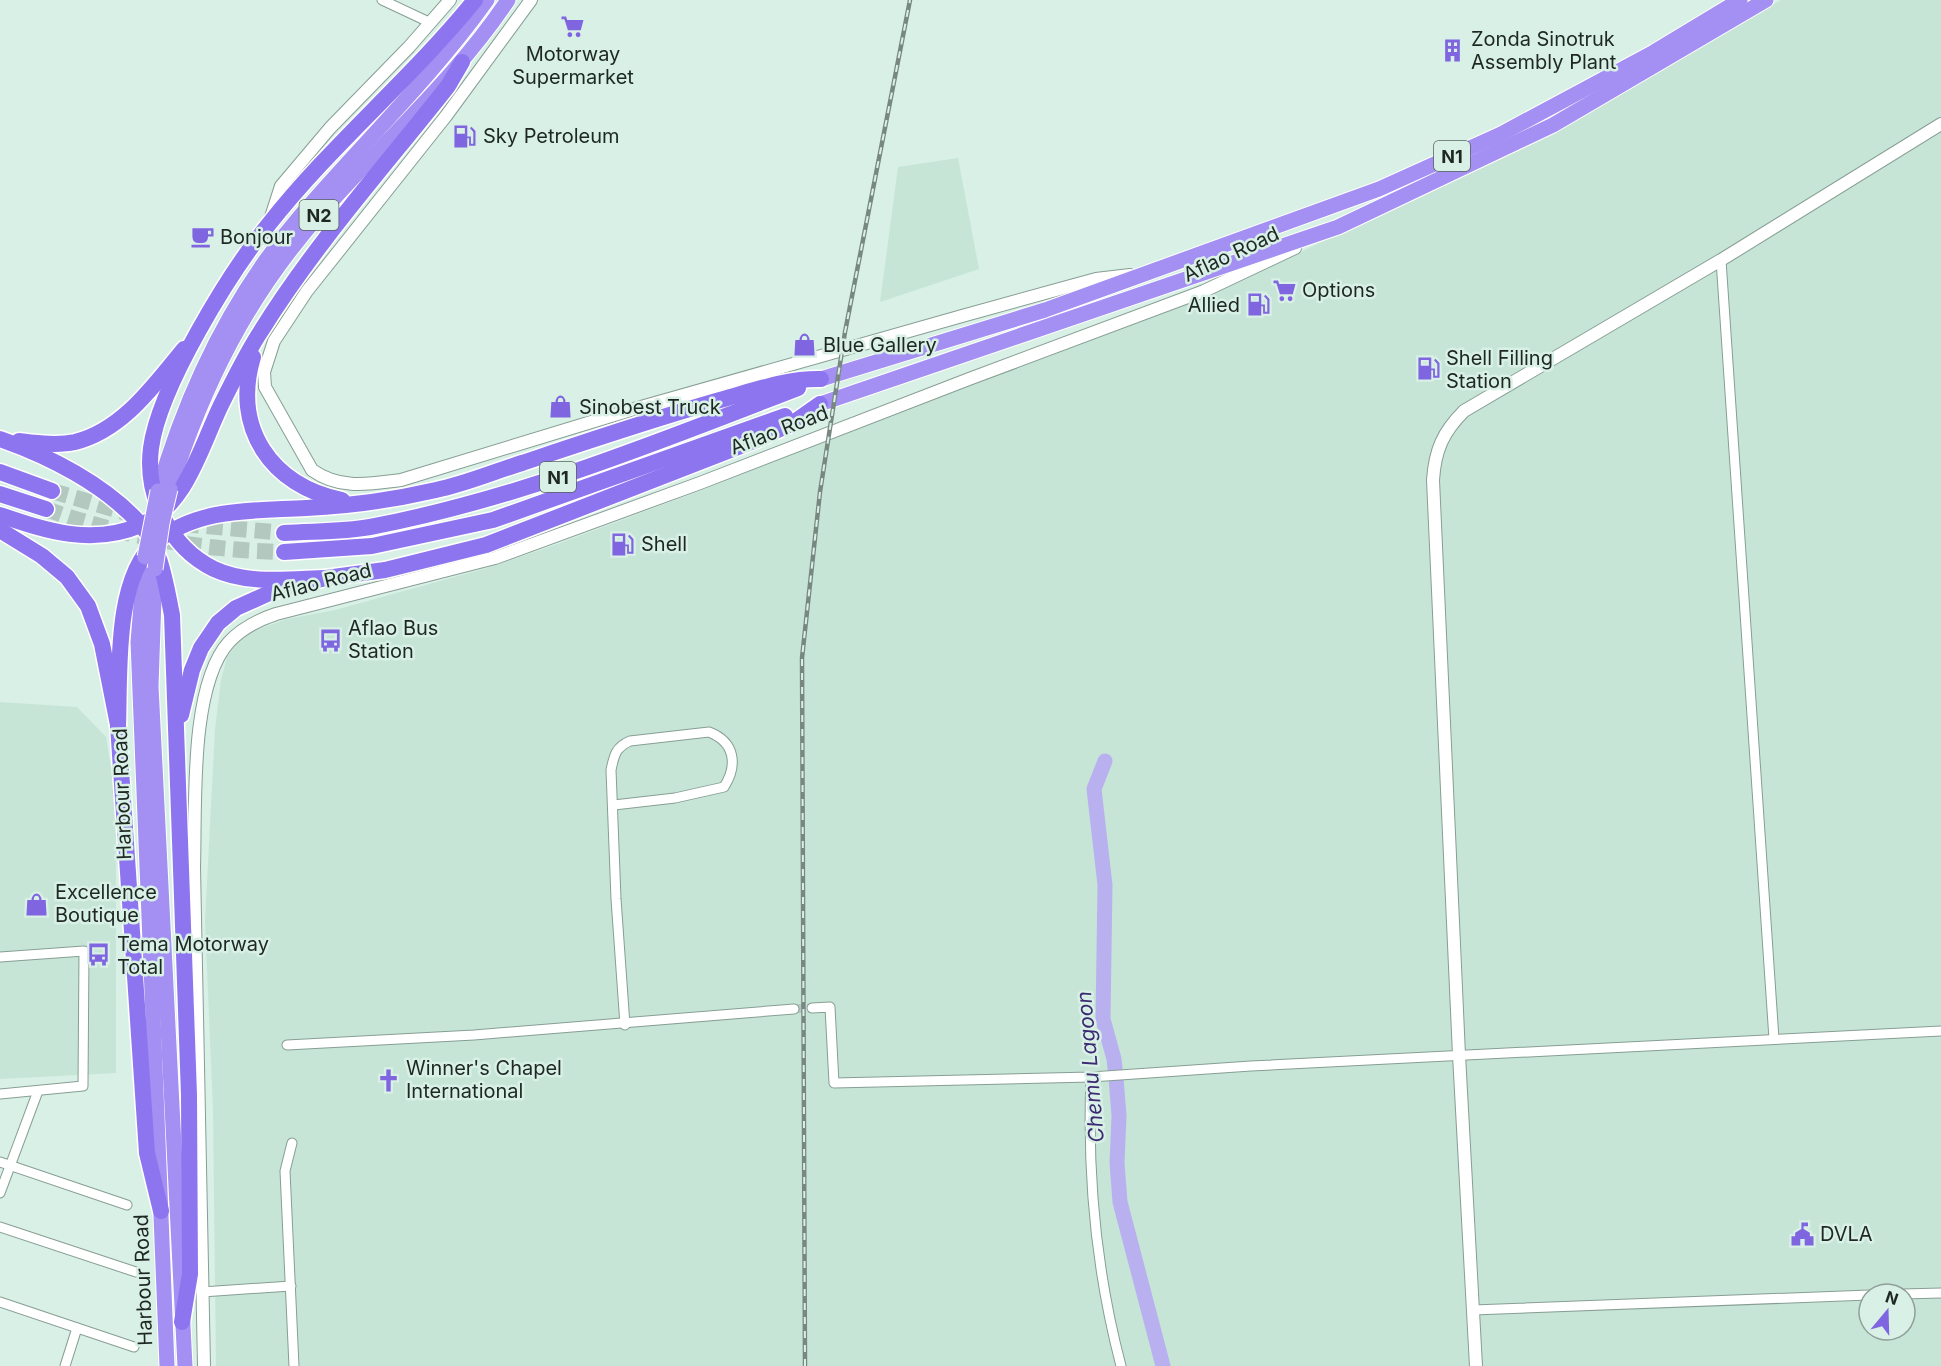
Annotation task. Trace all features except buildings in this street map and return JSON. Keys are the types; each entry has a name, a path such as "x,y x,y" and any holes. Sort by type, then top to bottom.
{"highway":[{"path":"2,439 44,444 74,442 108,429 142,399 198,333 270,222 312,173 444,39 475,0"},
{"name":"N2","path":"192,408 250,305 276,268 392,125 487,0"},
{"name":"N2","path":"392,125 462,62 508,0"},
{"name":"Aflao Road","path":"284,533 368,527 469,505 609,461 821,379 1045,310 1348,201 1455,155 1654,52 1740,0"},
{"name":"Aflao Road","path":"284,552 372,546 493,520 820,404 1338,226 1553,125 1766,0"},
{"path":"0,515 50,532 77,537 98,536 141,525 159,513 190,473 221,405 260,332 342,219 448,86 462,62"},
{"path":"260,332 250,366 247,406 254,435 265,455 287,477 316,494 367,502"},
{"path":"198,333 163,407 151,446 150,476 159,513 171,531 191,552 214,569 250,579 326,578"},
{"path":"161,1211 147,1153 118,725 121,648 127,595 135,572 153,544 171,531 195,521 255,508 305,508 367,502 437,490 694,408 778,384 821,379"},
{"path":"175,743 192,670 201,648 218,623 236,608 276,590 326,578 385,570 486,545 756,440 793,423 820,404"},
{"name":"Harbour Road","path":"184,1366 170,1038 153,729 152,608 162,523 192,408"},
{"name":"Harbour Road","path":"167,1366 142,792 138,642 140,600 158,491 192,408"},
{"path":"2,439 47,460 108,495 141,525 153,544 165,580 172,615 189,1095 190,1274 182,1322"},
{"path":"0,472 52,491"},
{"path":"0,494 46,509"},
{"path":"0,530 42,556 67,577 88,606 102,644 118,725"}],"street":[{"path":"382,0 431,22"},
{"path":"270,222 281,186 330,128 450,0"},
{"name":"Aflao Road","path":"531,0 446,116 308,291 274,341 264,372 265,387 312,470 336,483 364,485 401,480 634,409 1096,279 1146,274"},
{"path":"1476,1366 1459,1055 1433,480 1434,460 1439,442 1464,411 1721,260 1941,124"},
{"name":"Aflao Road","path":"202,1292 202,1151 194,867 196,788 200,725 207,684 214,665 228,643 252,624 276,614 495,558 601,521 1204,291 1338,226"},
{"path":"1721,260 1774,1039"},
{"path":"614,805 675,798 724,787 732,775 735,759 729,746 720,736 709,732 630,741 619,746 611,770 614,805 615,898 625,1024"},
{"path":"0,957 84,951 83,1086 0,1094"},
{"path":"812,1008 830,1006 834,1083 1091,1077 1941,1030"},
{"path":"287,1045 625,1024 794,1009"},
{"path":"1091,1077 1088,1137 1096,1242 1108,1315 1121,1366"},
{"path":"0,1193 5,1163 38,1091"},
{"path":"292,1143 285,1171 294,1366"},
{"path":"5,1163 127,1205"},
{"path":"0,1227 136,1272"},
{"path":"204,1366 202,1292 291,1286"},
{"path":"1917,1294 1941,1293"},
{"path":"1473,1310 1857,1295"},
{"path":"0,1302 134,1347"},
{"path":"65,1366 77,1328"}],"shaded area":[{"path":"1781,0 1941,0 1941,1366 216,1366 213,1111 205,921 215,729 221,680 227,657 236,645 253,631 287,619 335,610 487,568 552,546 702,490 869,421 1276,264 1567,123"},
{"path":"958,158 979,269 880,302 898,167"},
{"path":"0,702 77,707 106,737 116,798 116,1073 0,1079"}],"waterway":[{"name":"Chemu Lagoon","path":"1105,761 1094,789 1105,885 1103,1019 1114,1059 1116,1078 1120,1202 1163,1366"}],"tunnel":[{"path":"52,491 134,515"},
{"path":"46,509 104,527 163,540 253,551 284,552"},
{"path":"183,524 284,533"},
{"path":"794,1009 812,1008"}],"railway":[{"path":"805,1366 802,658 820,492 845,332 910,0"}],"place":[{"name":"Motorway Supermarket","path":"573,26"},
{"name":"Zonda Sinotruk Assembly Plant","path":"1453,50"},
{"name":"Sky Petroleum","path":"465,136"},
{"name":"Bonjour","path":"202,237"},
{"name":"Options","path":"1284,290"},
{"name":"Allied","path":"1258,305"},
{"name":"Blue Gallery","path":"805,345"},
{"name":"Shell Filling Station","path":"1428,369"},
{"name":"Sinobest Truck","path":"561,407"},
{"name":"Shell","path":"623,544"},
{"name":"Aflao Bus Station","path":"330,640"},
{"name":"Excellence Boutique","path":"37,904"},
{"name":"Tema Motorway Total","path":"99,955"},
{"name":"Winner's Chapel International","path":"388,1080"},
{"name":"DVLA","path":"1802,1234"}]}
